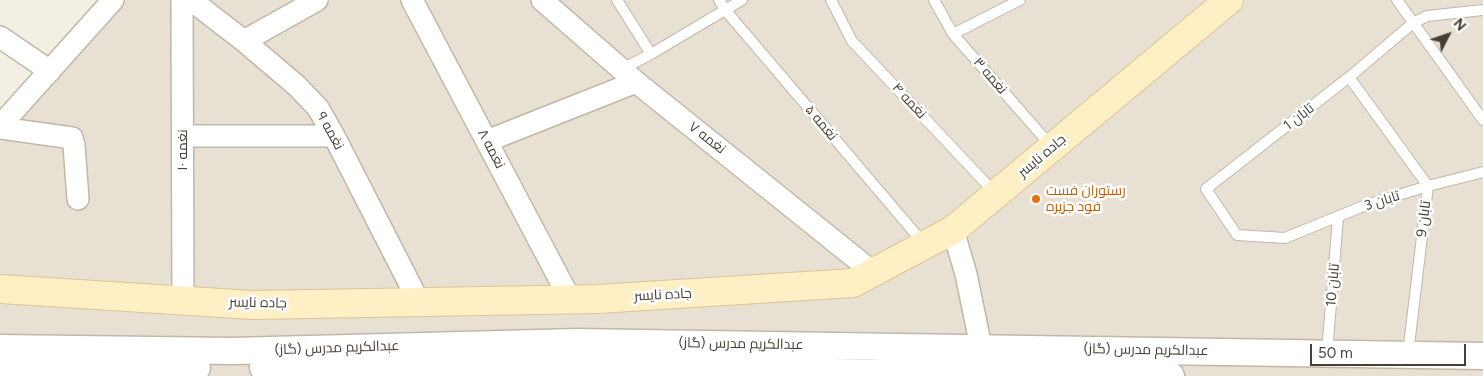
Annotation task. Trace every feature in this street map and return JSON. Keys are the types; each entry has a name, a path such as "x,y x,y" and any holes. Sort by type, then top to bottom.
{"main road":[{"name":"جاده نایسر","path":"0,288 253,304 608,298 853,283 953,230 1229,0"}],"street":[{"path":"0,127 113,0"},
{"name":"نغمه ۱۰","path":"182,0 183,300"},
{"name":"نغمه ۹","path":"191,0 244,41 297,86 318,108 419,302"},
{"path":"244,41 317,0"},
{"name":"نغمه ۸","path":"412,0 570,299"},
{"name":"نغمه ۷","path":"542,0 629,76 874,273"},
{"path":"0,36 50,71"},
{"path":"487,141 629,76"},
{"path":"0,127 72,138 78,199"},
{"path":"183,136 334,136"},
{"path":"953,230 966,274 984,364"},
{"name":"عبدالکریم مدرس (گاز)","path":"0,348 232,351 576,342 984,364 1138,376 1171,376"},
{"name":"عبدالکریم مدرس (گاز)","path":"0,370 575,371 870,374 984,364 1327,354 1483,356"}],"lane":[{"path":"617,0 651,54"},
{"name":"نغمه ۵","path":"719,0 726,11 925,246"},
{"path":"629,76 651,54 742,0"},
{"name":"نغمه ۴","path":"831,0 852,41 996,194"},
{"name":"نغمه ۳","path":"934,0 953,34 1052,148"},
{"path":"953,34 1020,0"},
{"path":"1397,0 1483,120"},
{"name":"تابان 1","path":"1285,238 1237,235 1206,189 1349,77 1413,23 1427,16 1483,10"},
{"name":"تابان 9","path":"1349,77 1428,186 1408,355"},
{"name":"تابان 3","path":"1285,238 1366,205 1483,172"},
{"name":"تابان 10","path":"1327,354 1338,217"}],"shaded area":[{"path":"102,0 1483,0 1483,376 0,376 0,117"}],"place":[{"name":"رستوران فست فود جزیره","path":"1036,199"}]}
